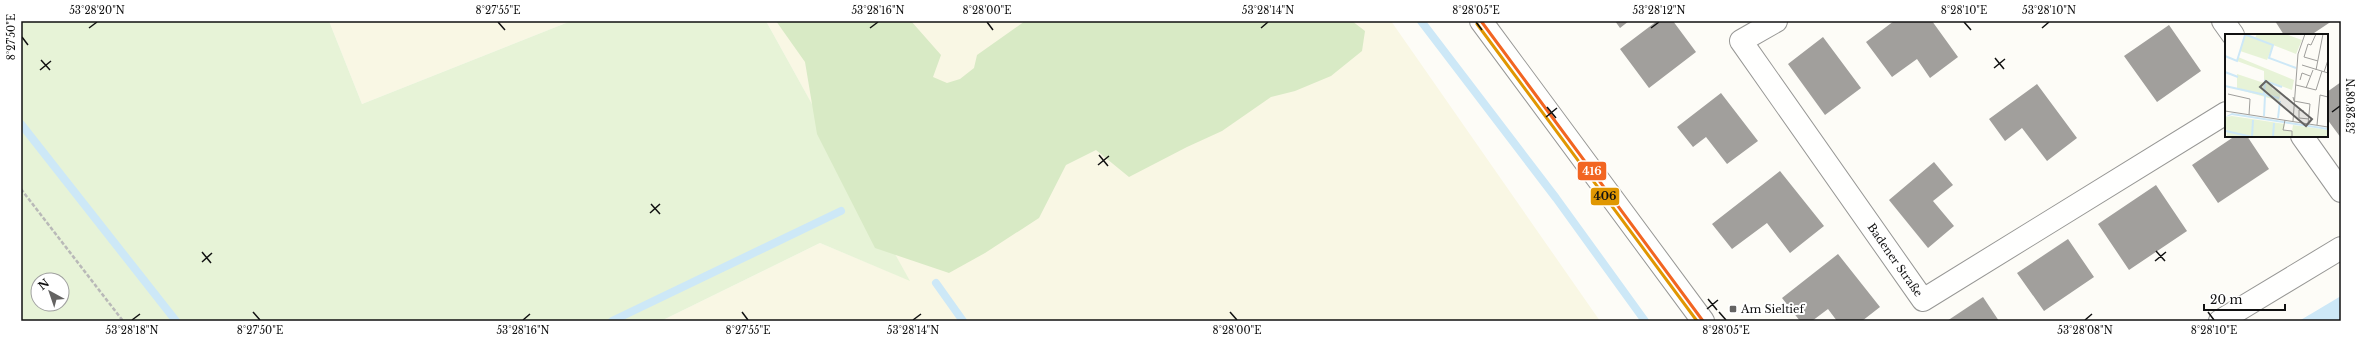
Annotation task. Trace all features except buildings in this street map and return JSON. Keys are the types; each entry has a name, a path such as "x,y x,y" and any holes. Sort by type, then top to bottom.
{"street":[{"path":"1481,21 1703,321"},
{"name":"Badener Straße","path":"1776,21 1741,41 1923,300 2225,114"},
{"path":"2223,21 2232,34"},
{"path":"2303,137 2341,191"},
{"path":"2220,321 2341,248"}],"path":[{"path":"21,189 123,321"}],"shaded area":[{"path":"329,21 571,21 362,104"},
{"path":"766,21 1391,21 1600,321 661,321 820,243 909,280"}],"green space":[{"path":"21,21 329,21 362,104 571,21 766,21 910,281 820,243 661,321 21,321"},
{"path":"776,21 911,21 941,55 933,77 947,83 960,79 974,68 977,55 1025,21 1352,21 1365,31 1362,51 1331,76 1295,91 1271,97 1222,131 1129,177 1096,150 1066,165 1039,218 985,253 949,273 875,248 817,134 805,62"}],"water":[{"path":"2341,296 2341,321 2299,321"}],"waterway":[{"path":"1421,21 1556,198 1645,321"},
{"path":"21,124 176,321"},
{"path":"612,321 841,211"},
{"path":"936,283 963,321"}],"transit line":[{"name":"416","path":"1481,21 1703,321"},
{"name":"406","path":"1477,24 1697,321"}],"place":[{"name":"Am Sieltief","path":"1733,309"}]}
